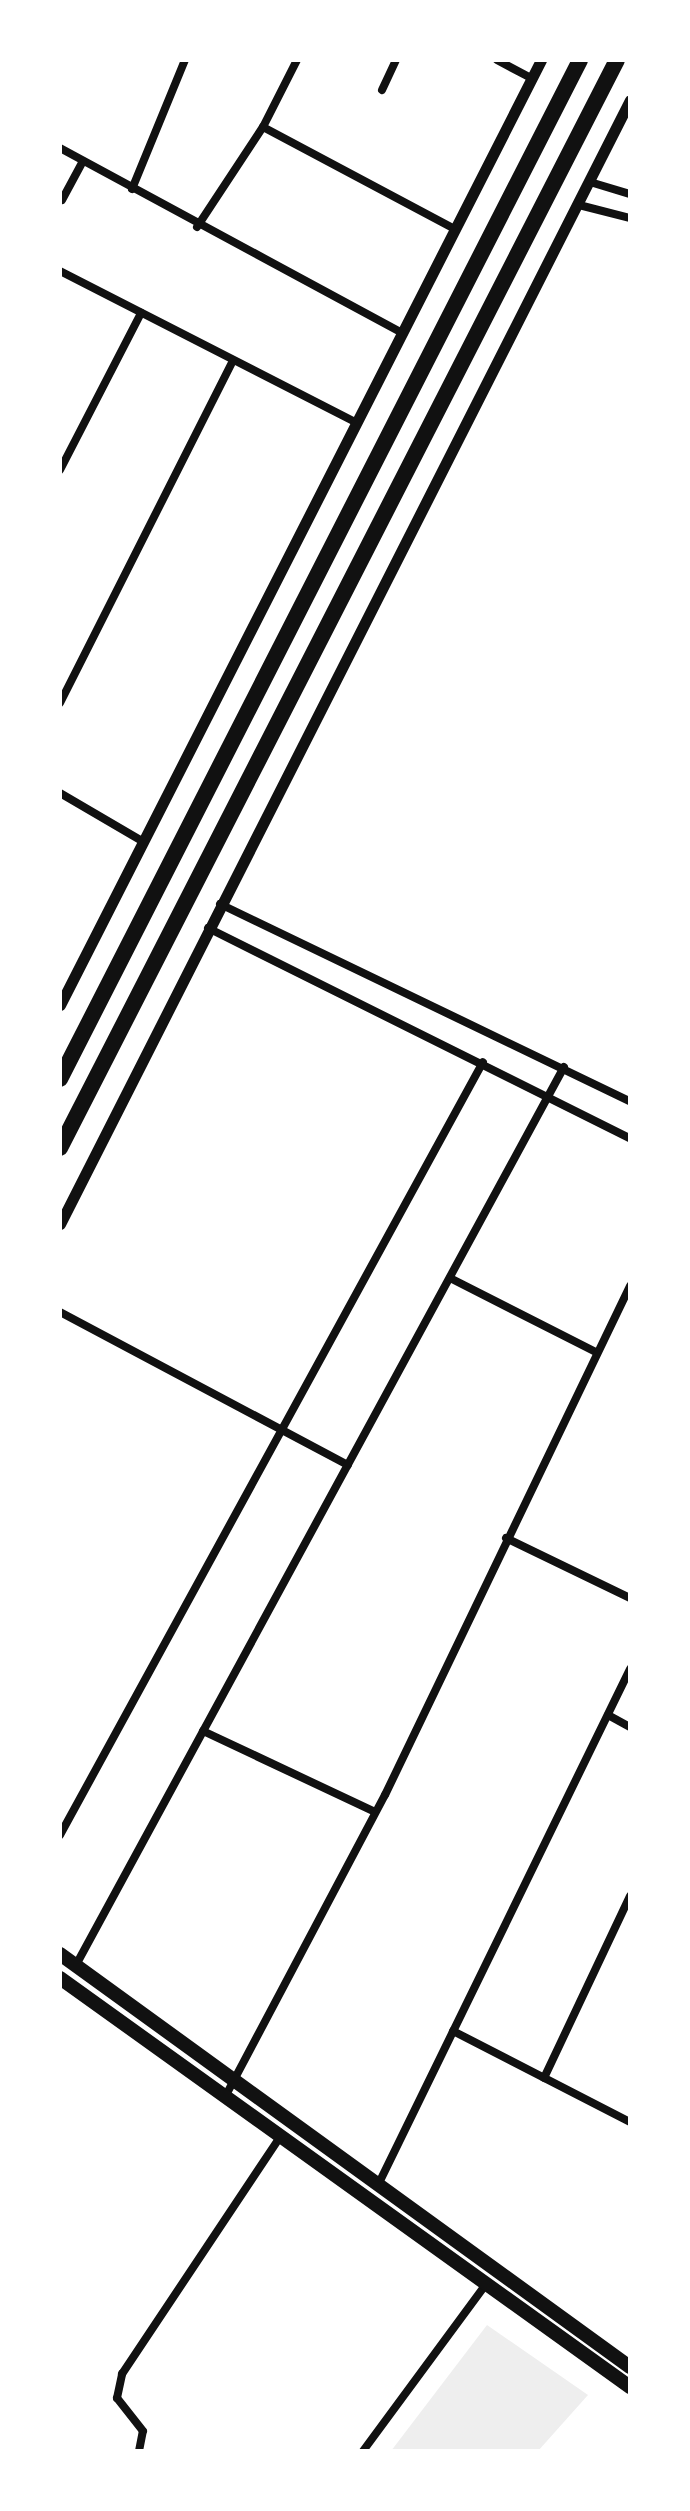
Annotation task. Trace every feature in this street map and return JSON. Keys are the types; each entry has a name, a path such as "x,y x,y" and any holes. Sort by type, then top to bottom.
{"highway":[{"path":"60,1079 580,60"},
{"path":"60,1148 617,60"}],"main road":[{"path":"60,1954 237,2079 630,2367"},
{"path":"60,1978 630,2387"}],"street":[{"path":"132,189 185,60"},
{"path":"197,227 263,127 297,60"},
{"path":"382,90 396,60"},
{"path":"497,60 531,78"},
{"path":"60,1005 541,60"},
{"path":"60,1224 207,927 579,205 630,100"},
{"path":"263,127 453,228"},
{"path":"60,148 197,227 401,332"},
{"path":"62,200 83,161"},
{"path":"590,182 630,194"},
{"path":"579,205 630,218"},
{"path":"60,271 355,422"},
{"path":"60,470 141,313"},
{"path":"60,703 233,360"},
{"path":"60,793 142,841"},
{"path":"220,904 630,1101"},
{"path":"207,927 550,1094 630,1138"},
{"path":"60,1835 483,1062"},
{"path":"76,1965 564,1067"},
{"path":"450,1278 596,1352"},
{"path":"225,2097 375,1812 630,1286"},
{"path":"60,1312 348,1465"},
{"path":"506,1538 630,1598"},
{"path":"379,2183 630,1669"},
{"path":"608,1715 630,1727"},
{"path":"203,1731 375,1812"},
{"path":"544,2078 630,1896"},
{"path":"453,2031 629,2118"},
{"path":"139,2451 143,2431 117,2398 122,2374 280,2137"},
{"path":"363,2451 486,2284"}],"shaded area":[{"path":"487,2325 588,2395 538,2451 391,2451"}]}
